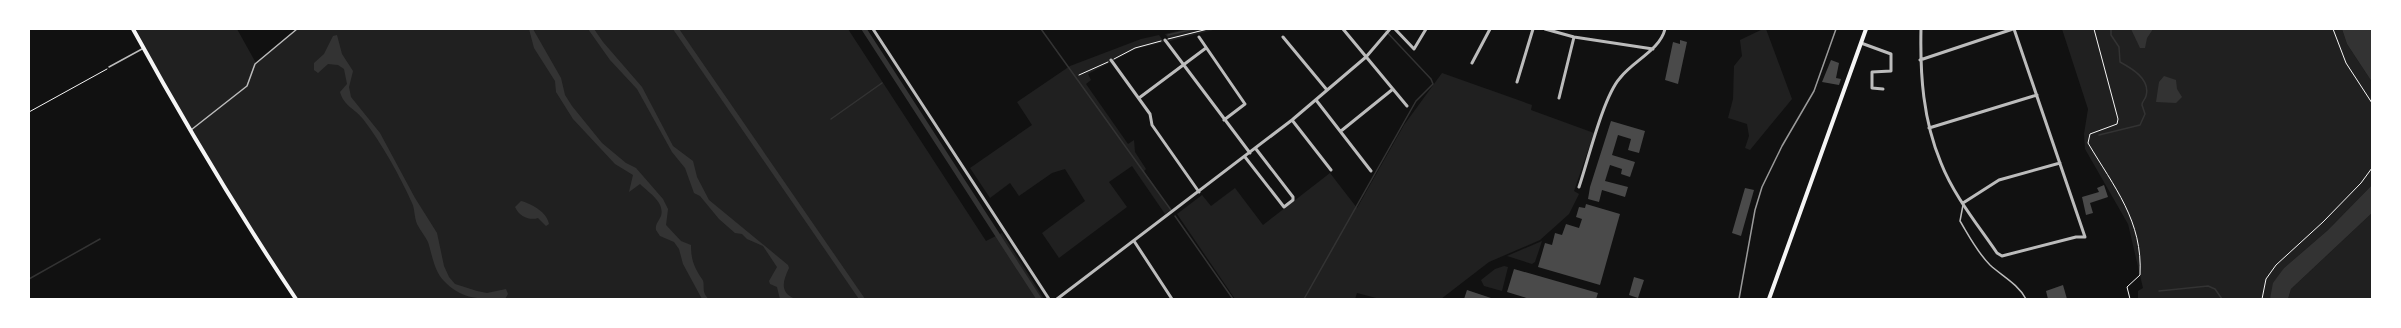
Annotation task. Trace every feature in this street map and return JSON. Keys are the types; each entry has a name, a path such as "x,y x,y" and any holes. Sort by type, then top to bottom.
{"main road":[{"path":"133,29 189,131 238,212 296,299"},
{"path":"1770,299 1866,29"}],"street":[{"path":"873,29 1049,299"},
{"path":"1343,29 1407,106"},
{"path":"1395,29 1414,50 1426,29"},
{"path":"1472,63 1490,29"},
{"path":"1517,82 1533,29"},
{"path":"1545,29 1574,36 1653,49"},
{"path":"1579,187 1608,98 1618,79 1632,64 1653,49 1663,37 1665,29"},
{"path":"1920,60 2014,29 2085,237 2076,237 2002,256 1997,253 1963,203 1941,164 1929,128 1920,60 1921,29"},
{"path":"1057,299 1292,120 1366,57 1388,31"},
{"path":"1559,98 1574,36"},
{"path":"1199,37 1246,104 1224,120"},
{"path":"1283,37 1327,90"},
{"path":"1165,40 1250,153"},
{"path":"1861,43 1891,54 1891,71 1872,72 1872,88 1883,89"},
{"path":"1139,98 1206,48"},
{"path":"1111,60 1150,114 1152,126 1199,192"},
{"path":"1341,131 1393,89"},
{"path":"1929,128 2037,95"},
{"path":"1316,100 1371,171"},
{"path":"1292,120 1331,170"},
{"path":"1245,157 1284,207 1293,200 1293,197 1256,148"},
{"path":"1963,203 1999,180 2060,163"},
{"path":"1134,241 1172,299"}],"lane":[{"path":"189,131 246,86 255,64 297,29"},
{"path":"109,67 143,48"},
{"path":"1963,203 1960,221 1977,249 1990,265 2022,292 2026,299"}],"path":[{"path":"1080,75 1135,48 1208,29"},
{"path":"2094,29 2118,119 2117,124 2090,134 2088,143 2134,222 2141,256 2141,269 2140,275 2127,287 2130,299"},
{"path":"2333,29 2346,63 2372,102"},
{"path":"29,112 109,67"},
{"path":"2262,299 2266,279 2276,265 2323,222 2372,168"}],"shaded area":[{"path":"136,29 237,29 256,63 298,29 848,29 986,241 1002,233 1044,299 298,299 240,212 190,130"},
{"path":"529,29 533,29 561,78 565,95 572,106 602,143 626,163 636,168 663,199 668,209 666,225 681,241 691,245 694,263 703,281 705,294 709,299 702,299 683,264 679,249 674,242 660,236 656,230 656,226 662,211 661,206 652,194 640,184 629,192 633,175 615,164 573,119 556,92 555,81 534,48"},
{"path":"588,29 594,29 603,42 642,87 673,146 693,161 697,177 709,200 788,265 789,268 785,277 784,290 795,299 780,299 777,287 770,284 769,281 777,267 763,246 747,239 742,234 735,233 719,219 700,196 694,193 685,168 672,152 637,89 610,60"},
{"path":"1186,29 1217,29 1170,41 1165,34"},
{"path":"1766,29 1792,99 1750,150 1745,148 1749,136 1747,124 1728,118 1733,99 1734,66 1742,56 1740,40"},
{"path":"2062,29 2342,29 2347,44 2372,82 2372,185 2328,230 2284,268 2270,299 2138,299 2138,291 2143,288 2128,224 2085,149 2084,134 2088,109"},
{"path":"2131,29 2153,29 2147,38 2145,48 2140,48"},
{"path":"2342,29 2372,29 2372,82 2347,44"},
{"path":"337,35 342,54 353,71 349,87 351,97 380,133 415,198 437,233 444,266 449,277 455,284 477,291 487,293 506,289 508,294 505,299 487,299 465,295 451,287 441,277 436,267 428,242 415,219 412,203 396,170 363,119 344,101 342,97 340,92 347,84 344,69 338,65 328,64 318,73 314,70 314,63 324,54 333,36"},
{"path":"1159,35 1164,42 1136,49 1088,74 1091,80 1086,84 1128,144 1134,140 1135,152 1146,169 1144,171 1171,210 1165,214 1132,166 1109,182 1127,207 1059,258 1042,233 1085,201 1065,169 1052,173 1019,196 1010,183 990,198 970,168 1032,125 1017,102 1070,66 1141,39"},
{"path":"1442,73 1532,105 1531,110 1594,133 1574,191 1579,194 1569,214 1540,240 1489,262 1441,299 1380,299 1357,293 1355,299 1235,299 1177,214 1202,195 1211,206 1235,188 1263,225 1330,173 1357,208 1404,125"},
{"path":"2164,76 2176,80 2177,89 2182,97 2176,103 2156,102 2159,82"},
{"path":"2372,185 2372,213 2291,289 2288,299 2270,299 2273,283 2284,268 2328,230"},
{"path":"521,201 530,204 542,212 549,224 546,226 538,218 531,219 519,213 515,207"},
{"path":"2372,213 2372,299 2288,299 2291,289"},
{"path":"1542,241 1535,262 1532,264 1507,256"},
{"path":"1504,266 1508,267 1502,291 1484,286 1481,280 1495,269"}],"building":[{"path":"1680,40 1687,42 1678,84 1665,80 1673,42 1680,44"},
{"path":"1831,60 1839,63 1836,78 1841,79 1839,85 1822,82"},
{"path":"1611,121 1645,131 1639,153 1628,150 1631,139 1618,135 1612,155 1635,162 1630,177 1621,174 1622,169 1610,165 1605,181 1628,187 1625,197 1602,190 1599,202 1588,199 1590,187"},
{"path":"2104,185 2108,197 2090,203 2093,213 2086,215 2082,197 2099,192 2097,188"},
{"path":"1745,188 1754,190 1741,236 1732,233"},
{"path":"1586,204 1620,214 1600,285 1538,267 1545,243 1552,245 1555,233 1562,235 1566,224 1579,228 1582,219 1576,217 1579,207 1585,208"},
{"path":"1514,269 1598,293 1596,299 1530,299 1507,292"},
{"path":"1634,277 1644,280 1638,298 1629,295"},
{"path":"2063,285 2067,299 2048,299 2046,291"},
{"path":"1467,290 1494,299 1464,299"}],"waterway":[{"path":"676,29 862,299"},
{"path":"864,29 1039,299"},
{"path":"1041,29 1171,210"},
{"path":"1168,35 1194,29"},
{"path":"1304,299 1416,101 1433,84 1431,79 1384,29"},
{"path":"2099,135 2140,125 2145,114 2142,102 2146,96 2146,84 2139,75 2120,62 2119,47 2111,35 2111,29"},
{"path":"831,119 882,83"},
{"path":"1175,216 1233,299"},
{"path":"29,279 100,239"},
{"path":"2159,291 2208,286 2215,289 2222,299"}],"railway":[{"path":"1739,299 1755,210 1762,187 1782,146 1814,91 1836,29"}]}
